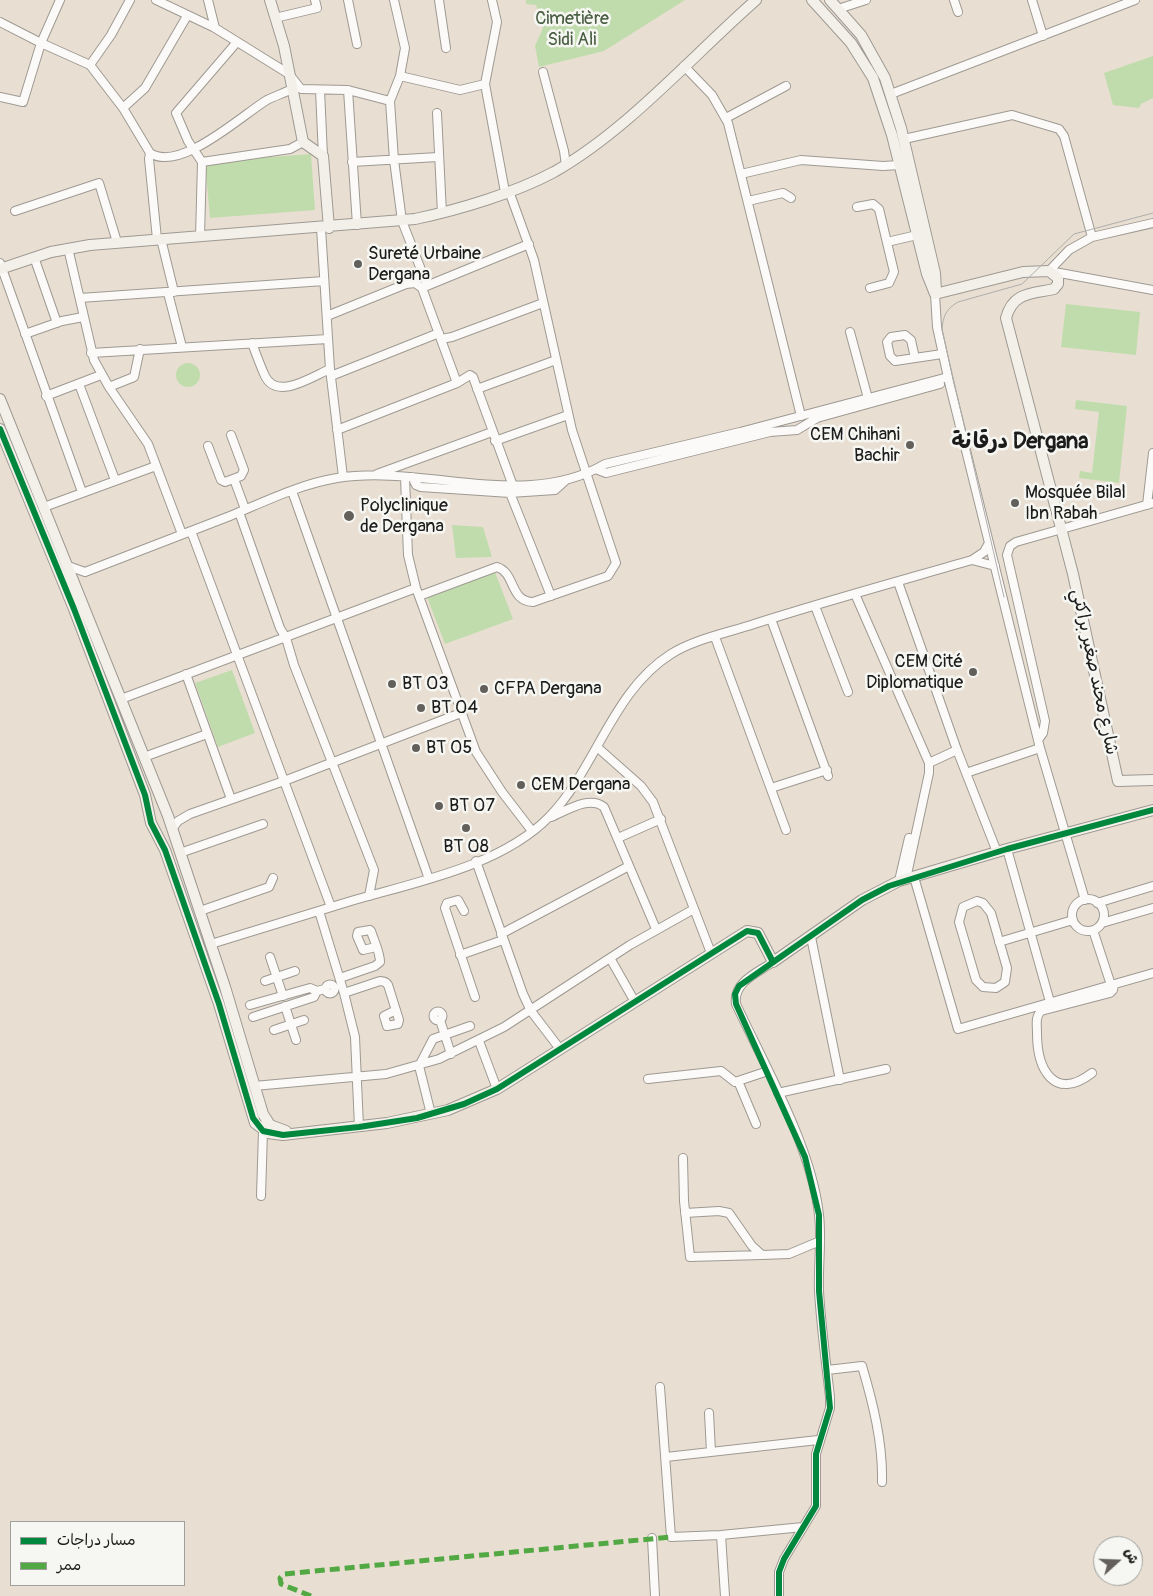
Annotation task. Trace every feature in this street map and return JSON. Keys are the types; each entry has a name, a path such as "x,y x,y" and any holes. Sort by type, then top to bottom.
{"street":[{"path":"0,98 23,102 41,43 60,0"},
{"path":"90,65 111,35 130,0"},
{"path":"156,0 215,28 290,74 301,89 348,90 390,101"},
{"path":"208,0 215,28"},
{"path":"270,0 290,74 303,142"},
{"path":"275,18 317,8 315,0"},
{"path":"348,0 357,44"},
{"path":"394,0 405,48 400,76 390,101 394,160 402,221 457,383"},
{"path":"439,0 446,48"},
{"path":"121,700 286,638 417,592 497,567 506,572 514,591 522,600 533,602 608,576 615,568 616,558 586,474 568,415 529,244 507,192 485,84 497,22 492,0"},
{"path":"82,492 1,267 68,248 117,242 402,221 442,213 507,192 534,182 566,165 586,151 643,105 756,0"},
{"path":"812,0 850,42 870,72 901,158 935,273 936,319 942,354 1012,638 1039,744 1085,900"},
{"path":"824,13 834,5 866,0"},
{"path":"954,0 958,12"},
{"path":"1032,0 1042,36"},
{"path":"891,94 1135,0"},
{"path":"834,5 872,50 891,94 904,139 901,158 917,235 928,280 936,294"},
{"path":"123,108 145,88 187,16"},
{"path":"0,22 90,65 123,108 150,153 157,157 170,157 194,149 231,127 268,100 292,89"},
{"path":"200,237 202,162 188,141 176,113 237,42"},
{"path":"684,66 712,95 726,118 801,415 796,423 799,429"},
{"path":"543,72 564,150 566,165"},
{"path":"400,76 460,90 485,84"},
{"path":"726,118 786,86"},
{"path":"320,90 325,228 324,281 331,372 343,477"},
{"path":"348,90 356,225"},
{"path":"437,112 442,213"},
{"path":"904,139 1012,115 1059,129 1064,136 1092,237"},
{"path":"202,162 290,149 303,142"},
{"path":"303,142 315,148 323,156"},
{"path":"150,153 149,159 159,239 182,347"},
{"path":"352,162 438,157"},
{"path":"741,174 801,160 883,166 901,158"},
{"path":"15,211 99,183 117,242"},
{"path":"748,201 784,193 791,198"},
{"path":"857,207 870,204 878,206 894,272 893,278 887,284 870,288"},
{"path":"1049,271 1069,250 1092,237 1153,224"},
{"path":"887,242 917,235"},
{"path":"327,316 409,283 425,287 529,244"},
{"path":"68,248 91,352 108,387 142,434 182,534"},
{"path":"34,257 57,323"},
{"path":"936,294 1023,272 1049,271 1153,290"},
{"path":"1049,271 1058,278 1058,284 1054,289 1016,300 1010,306 1006,318 1062,529"},
{"path":"80,298 324,281"},
{"path":"252,343 265,376 278,387 288,387 440,336 452,338 543,302"},
{"path":"25,334 57,323 83,317"},
{"path":"850,332 869,401"},
{"path":"91,352 328,338"},
{"path":"108,387 134,377 140,349"},
{"path":"915,358 942,354"},
{"path":"477,389 556,360"},
{"path":"46,396 101,375"},
{"path":"337,430 457,383 470,375 477,389 511,489 551,596"},
{"path":"598,470 606,473 770,432 799,429 817,418 948,379"},
{"path":"80,384 115,480"},
{"path":"0,399 77,585 166,811 211,944 248,1087 255,1123 263,1131 283,1135 359,1127 431,1114 464,1104 496,1089 748,931 753,930 760,936 773,962"},
{"path":"77,585 85,572 292,491 343,477 408,477 511,489 565,481 598,470 605,464 801,415 869,401"},
{"path":"495,441 568,415"},
{"path":"801,415 809,418 809,424"},
{"path":"0,429 97,668 146,800 150,818 165,850 248,1087 267,1122 278,1129 300,1132"},
{"path":"371,476 492,432"},
{"path":"208,446 221,480 225,482 242,475 244,470 231,434"},
{"path":"966,773 1039,744 1043,733 1045,721 1007,552 1010,546 1016,542 1150,504 1153,453"},
{"path":"44,507 156,466"},
{"path":"408,477 408,555 417,592 461,713 482,762 532,832"},
{"path":"234,479 242,511 280,628 286,638 374,870 369,896"},
{"path":"292,491 429,879"},
{"name":"شارع محند صغير براكتي","path":"1062,529 1118,781 1153,780"},
{"path":"191,531 331,907"},
{"path":"211,944 429,879 504,850 532,832 549,817 574,785 630,696 656,666 684,647 771,619 972,560 984,552 989,543"},
{"path":"972,560 995,566"},
{"path":"68,566 85,572"},
{"path":"898,582 957,750 1002,851 1030,933 1050,1002"},
{"path":"855,594 929,763 906,879"},
{"path":"816,606 848,692"},
{"path":"771,619 827,773 771,788"},
{"path":"1012,638 1026,635"},
{"path":"715,637 786,830"},
{"path":"186,674 231,799"},
{"path":"156,833 164,832 171,828 187,815 284,781 461,713"},
{"path":"144,757 207,734"},
{"path":"597,747 641,786 653,802 711,953"},
{"path":"929,763 957,750"},
{"path":"549,817 589,802 597,802 606,810 656,929"},
{"path":"779,1596 781,1565 816,1506 816,1454 818,1440 830,1408 819,1291 819,1216 813,1184 805,1157 778,1093 736,1004 735,994 739,986 862,900 906,879 1153,810"},
{"path":"150,818 158,812 166,811"},
{"path":"618,838 661,819"},
{"path":"180,853 263,824"},
{"path":"909,838 906,879 958,1029 1153,973"},
{"path":"476,861 502,937 531,1011 560,1049"},
{"path":"460,955 502,937 629,866"},
{"path":"200,911 269,887 273,878"},
{"path":"1085,900 1097,902 1153,886"},
{"path":"464,911 458,900 447,903 445,908 474,997"},
{"path":"1085,900 1074,910 1073,920 1080,929 1093,930 1102,923 1153,908"},
{"path":"977,901 989,908 999,942 1007,968 1007,977 1002,986 988,989 976,980 959,922 963,907 977,901"},
{"path":"1097,902 1104,913 1102,923"},
{"path":"248,1087 386,1074 419,1066 451,1054 531,1011 656,929 694,909"},
{"path":"319,911 355,1037 359,1127"},
{"path":"999,942 1073,920"},
{"path":"1092,1073 1065,1085 1055,1082 1046,1075 1039,1055 1037,1017 1041,1011 1110,993 1113,990 1093,930"},
{"path":"811,937 840,1080"},
{"path":"250,1005 311,988 330,993 377,965 380,960 376,946"},
{"path":"270,957 283,996"},
{"path":"610,958 635,1002"},
{"path":"265,981 294,971"},
{"path":"340,986 385,982 388,985 396,1010"},
{"path":"253,1017 314,997 321,990"},
{"path":"285,1006 296,1040"},
{"path":"274,1030 304,1020"},
{"path":"440,1020 451,1054"},
{"path":"431,1114 419,1066 430,1042 445,1034 470,1026"},
{"path":"478,1041 496,1089"},
{"path":"778,1093 886,1069"},
{"path":"648,1079 721,1071 735,1082 768,1071"},
{"path":"738,1081 756,1124"},
{"path":"261,1196 263,1131"},
{"path":"683,1158 685,1213 690,1257 789,1254 820,1241"},
{"path":"685,1213 719,1210 729,1213 752,1246 762,1255"},
{"path":"827,1370 862,1366 873,1401 882,1466 882,1482"},
{"path":"660,1387 671,1537 722,1535 803,1527"},
{"path":"709,1413 711,1452"},
{"path":"666,1457 818,1440"},
{"path":"722,1535 726,1596"},
{"path":"652,1538 655,1596"}],"green space":[{"name":"Cimetière Sidi Ali","path":"526,0 685,0 604,51 539,67 535,46 543,28 536,5 526,4"},
{"path":"1153,56 1153,98 1141,104 1139,108 1113,105 1104,73"},
{"path":"311,154 315,210 210,218 205,162"},
{"path":"1066,304 1140,312 1136,355 1061,347"},
{"path":"188,363 197,366 200,375 197,384 188,387 179,384 176,375 179,366"},
{"path":"1076,400 1127,406 1119,483 1079,478 1080,471 1092,473 1099,412 1075,409"},
{"path":"452,525 483,527 492,557 456,558"},
{"path":"495,572 513,619 445,644 427,597"},
{"path":"232,670 255,733 218,747 195,683"}],"tram line":[{"path":"1004,597 942,330 944,317 948,310 958,302 1022,284 1074,234 1153,213"}],"marked path":[{"path":"311,1596 281,1584 280,1578 284,1574 671,1537"}],"cycle path":[{"path":"0,429 74,609 145,795 151,823 165,850 219,1004 253,1118 263,1131 283,1135 359,1127 417,1118 464,1104 497,1089 747,931 758,933 773,962"},
{"path":"779,1596 779,1572 784,1559 816,1506 816,1454 830,1408 819,1291 819,1215 805,1157 736,1004 735,994 739,986 862,900 889,886 1007,849 1153,810"}],"place":[{"name":"Sureté Urbaine Dergana","path":"358,264"},
{"name":"CEM Chihani Bachir","path":"910,445"},
{"name":"Mosquée Bilal Ibn Rabah","path":"1015,503"},
{"name":"Polyclinique de Dergana","path":"349,516"},
{"name":"CEM Cité Diplomatique","path":"973,672"},
{"name":"BT 03","path":"392,684"},
{"name":"CFPA Dergana","path":"484,689"},
{"name":"BT 04","path":"421,708"},
{"name":"BT 05","path":"416,748"},
{"name":"CEM Dergana","path":"521,785"},
{"name":"BT 07","path":"439,806"},
{"name":"BT 08","path":"466,828"}],"district":[{"name":"درقانة Dergana","path":"1020,442"}]}
